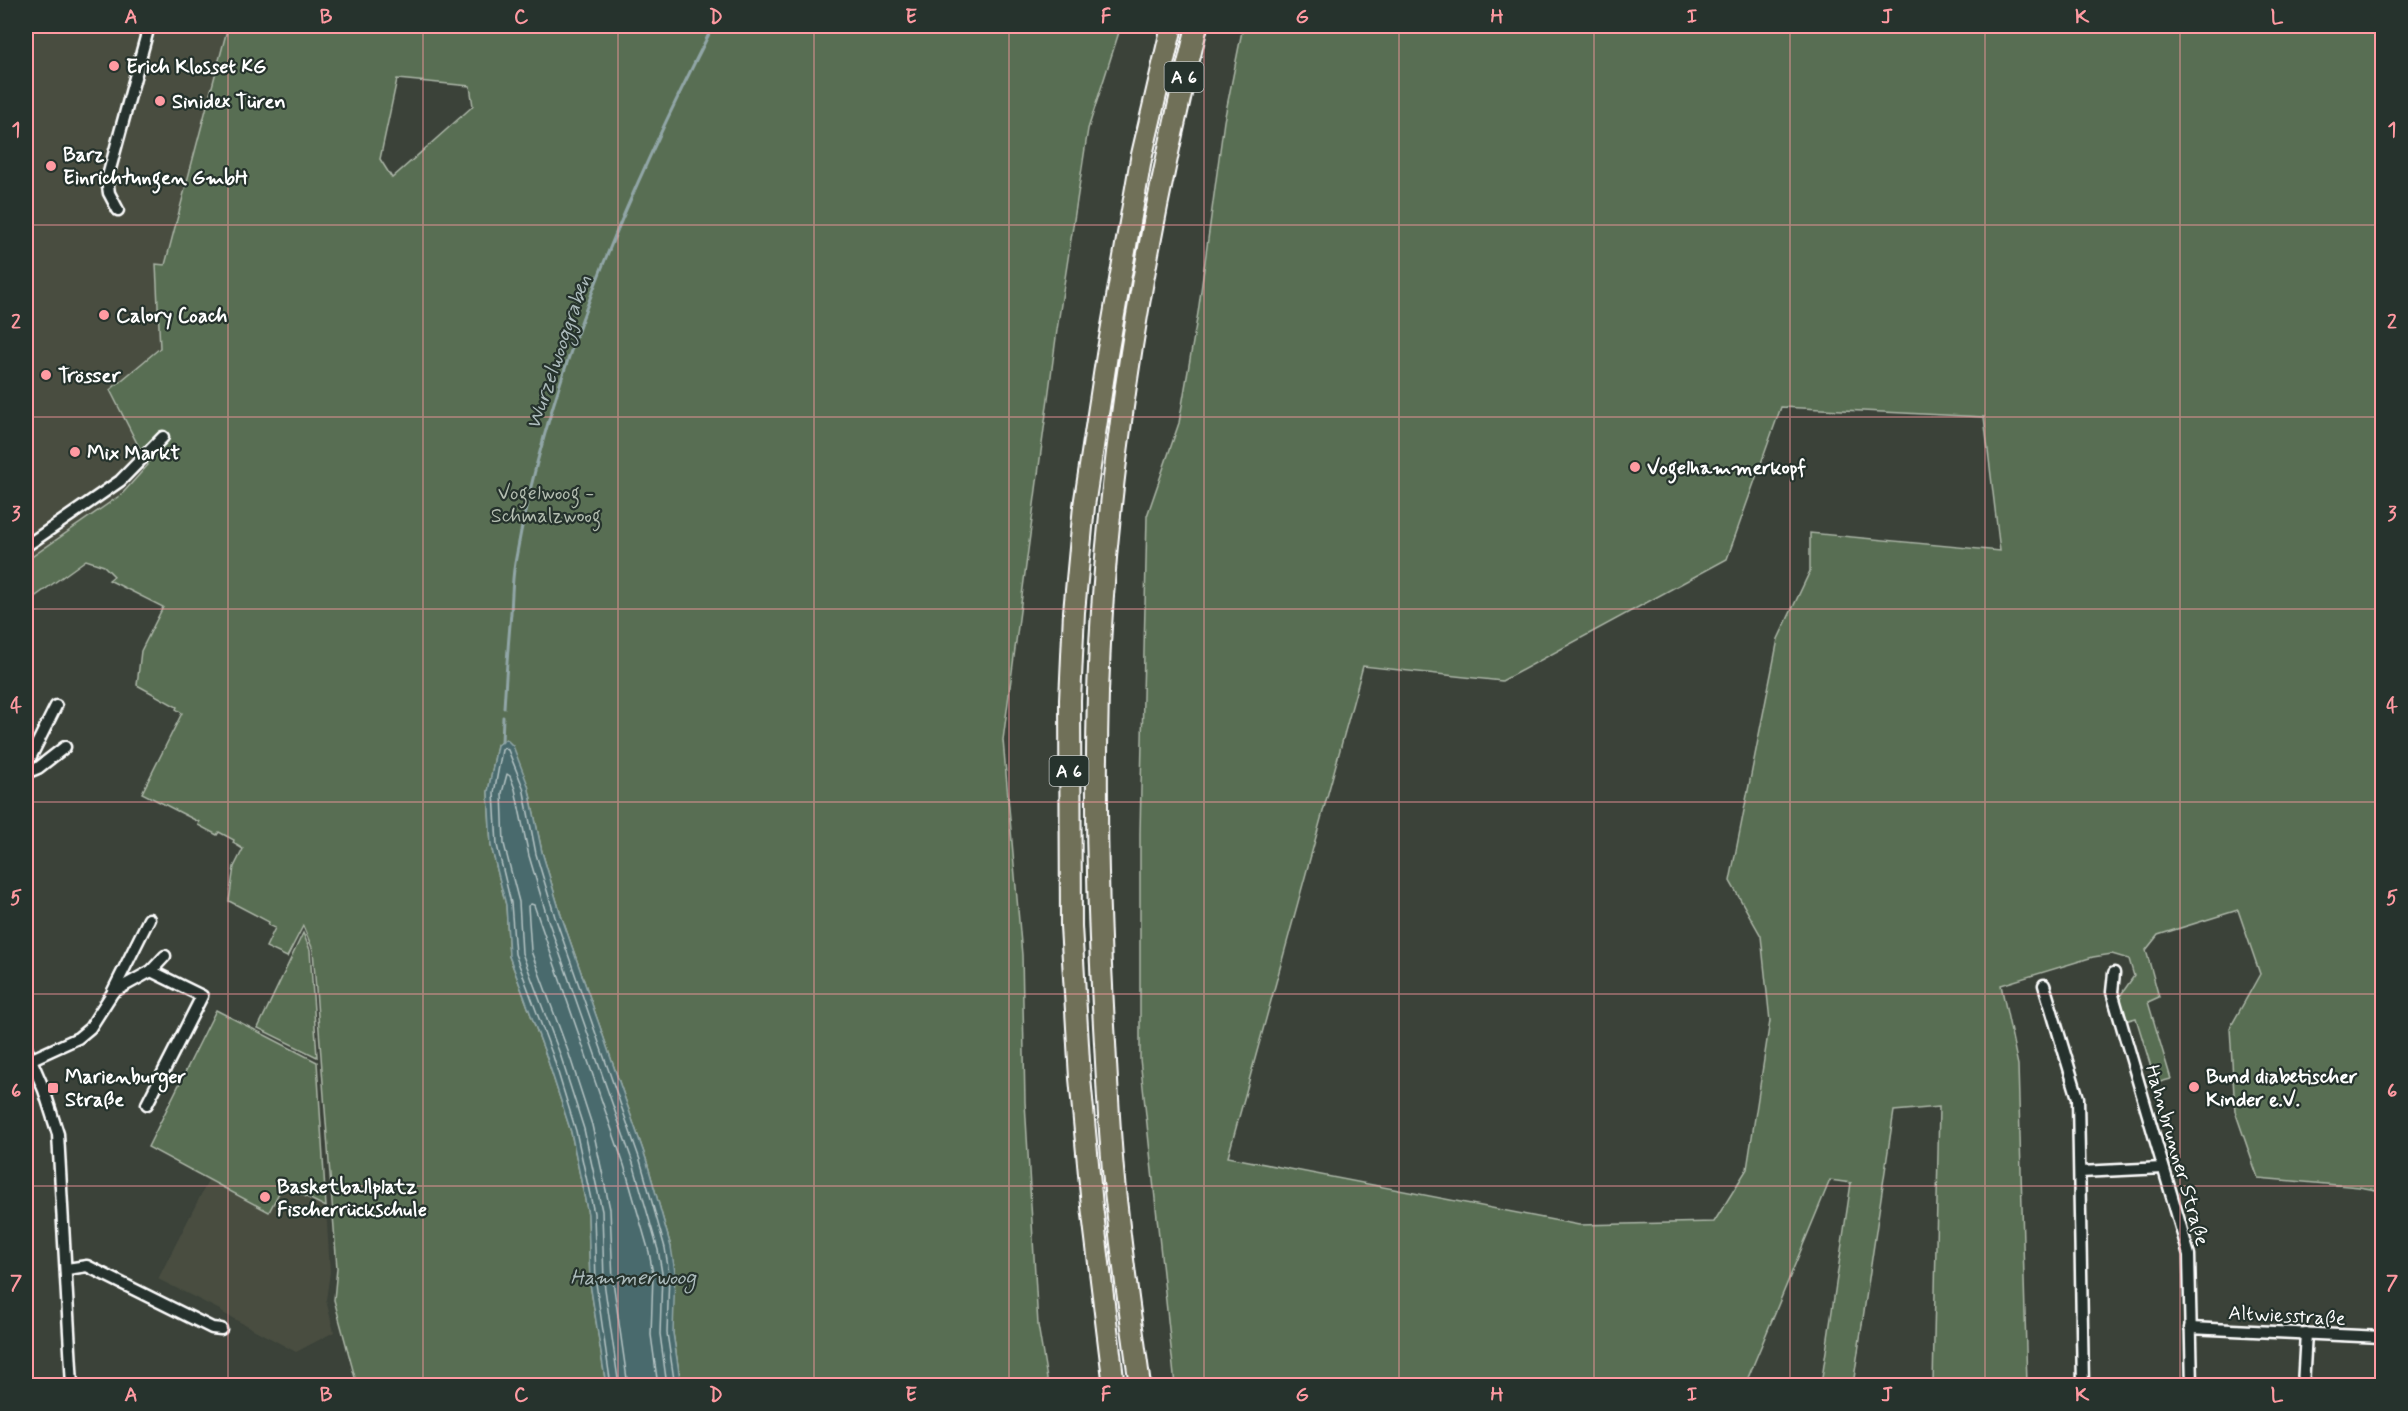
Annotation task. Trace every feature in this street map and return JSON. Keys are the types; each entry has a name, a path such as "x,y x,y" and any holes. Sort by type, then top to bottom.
{"highway":[{"name":"A 6","path":"1114,1386 1092,1206 1080,1078 1071,926 1070,700 1074,612 1084,506 1141,159 1172,26"},
{"name":"A 6","path":"1140,1386 1116,1205 1106,1067 1098,925 1098,693 1112,499 1131,354 1172,128 1197,26"}],"street":[{"path":"118,210 109,193 107,180 149,26"},
{"path":"26,546 120,482 163,437"},
{"path":"26,766 56,706"},
{"path":"26,773 38,768 65,747"},
{"path":"30,1060 59,1049 90,1028 113,992 150,919"},
{"path":"113,992 150,971 165,956"},
{"path":"147,1104 202,996 150,971"},
{"name":"Hahnbrunner Straße","path":"2114,973 2112,992 2189,1255 2192,1386"},
{"path":"2044,985 2078,1098 2083,1386"},
{"path":"26,1048 44,1090 58,1134 72,1386"},
{"path":"2080,1172 2163,1168"},
{"path":"67,1269 87,1266 212,1328 221,1329"},
{"name":"Altwiesstraße","path":"2190,1328 2382,1337"},
{"path":"2303,1386 2306,1333"}],"shaded area":[{"path":"26,26 305,26 165,266 156,264 160,348 110,390 148,465 123,494 26,561"},
{"path":"216,1010 317,1062 330,1272 326,1300 334,1332 296,1352 158,1279 208,1181 148,1147"}],"green space":[{"name":"Vogelwoog - Schmalzwoog","path":"228,26 1121,26 1088,129 1057,330 1003,740 1022,955 1025,1102 1038,1325 1048,1385 681,1385 673,1333 671,1247 646,1159 561,915 542,852 528,785 497,745 488,792 491,846 506,905 509,956 547,1058 571,1132 588,1214 590,1283 606,1385 357,1385 334,1300 337,1268 313,950 303,926 287,957 266,947 275,928 268,925 269,922 229,901 234,867 243,849 233,843 234,840 219,832 217,835 198,825 199,822 142,793 182,713 176,709 177,707 137,685 141,651 163,607 109,580 114,576 104,566 86,560 26,603 26,561 122,494 148,465 110,390 160,348 156,264 165,265","holes":["397,79 470,86 473,106 392,178 380,159"]},
{"path":"1243,26 2382,26 2382,1191 2258,1178 2235,1111 2230,1028 2260,974 2238,910 2158,935 2146,950 2159,997 2148,1002 2171,1079 2156,1083 2136,1018 2125,1021 2120,996 2134,976 2129,959 2112,954 2093,957 2001,985 2018,1065 2027,1385 1933,1385 1939,1107 1894,1111 1853,1385 1821,1385 1851,1183 1830,1180 1745,1385 1175,1385 1140,1059 1140,833 1147,516 1179,423 1198,313 1224,121","holes":["1781,407 1984,417 2000,551 1810,533 1810,571 1778,639 1730,881 1761,936 1770,1021 1747,1169 1714,1222 1579,1225 1228,1157 1363,666 1502,681 1727,559"]},
{"path":"303,933 310,950 317,1057 258,1028"},
{"path":"216,1010 317,1062 326,1207 283,1185 269,1212 148,1147"}],"water":[{"name":"Hammerwoog","path":"506,739 513,746 528,785 542,852 561,915 646,1159 671,1247 675,1272 673,1333 681,1385 606,1385 590,1283 588,1214 571,1132 547,1058 509,956 506,905 491,846 488,792 497,745"}],"waterway":[{"name":"Wurzelwooggraben","path":"504,708 514,569 529,493 569,355 621,221 650,155 713,26"},
{"path":"502,742 503,717"}],"place":[{"name":"Erich Klosset KG","path":"114,66"},
{"name":"Sinidex Türen","path":"160,101"},
{"name":"Barz Einrichtungen GmbH","path":"51,166"},
{"name":"Calory Coach","path":"104,315"},
{"name":"Trösser","path":"46,375"},
{"name":"Mix Markt","path":"75,452"},
{"name":"Vogelhammerkopf","path":"1635,467"},
{"name":"Bund diabetischer Kinder e.V.","path":"2194,1087"},
{"name":"Marienburger Straße","path":"53,1088"},
{"name":"Basketballplatz Fischerrückschule","path":"265,1197"}]}
